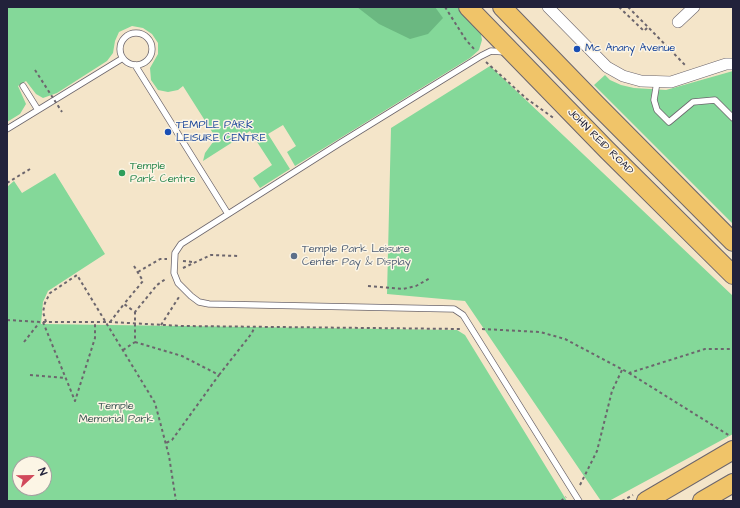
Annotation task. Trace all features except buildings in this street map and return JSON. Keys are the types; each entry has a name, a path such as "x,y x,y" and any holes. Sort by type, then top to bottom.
{"highway":[{"name":"JOHN REID ROAD","path":"468,7 733,275"},
{"path":"502,7 733,242"},
{"path":"646,501 733,450"},
{"path":"702,501 733,483"}],"street":[{"path":"548,7 607,67 623,76 641,81 671,82 726,64 733,64"},
{"path":"678,22 694,7"}],"lane":[{"path":"138,33 146,36 152,51 148,59 142,64 135,65 126,62 122,58 119,47 123,39 130,34 138,33"},
{"path":"514,55 491,51 481,56 228,214 177,248 174,273 178,283 185,290 199,302 209,304 454,309 463,315 571,493 579,501"},
{"path":"7,129 122,58"},
{"path":"135,65 228,214"},
{"path":"657,82 654,100 657,110 669,122 693,102 715,100 733,118"},
{"path":"23,86 38,110"}],"path":[{"path":"628,7 694,74"},
{"path":"621,8 644,31 648,27"},
{"path":"35,70 62,112"},
{"path":"7,183 30,169"},
{"path":"138,272 160,259"},
{"path":"95,322 95,338 75,401 43,322 45,303 50,293 77,275 107,322 155,403 166,443 176,501"},
{"path":"368,286 402,289 416,286 430,278"},
{"path":"161,325 185,290"},
{"path":"110,322 124,304"},
{"path":"135,312 135,342"},
{"path":"7,320 43,322 110,322 161,325 471,329 540,332 565,339 629,373 733,437"},
{"path":"24,342 43,322"},
{"path":"166,443 172,440 219,375 252,333 255,326"},
{"path":"123,350 135,342"},
{"path":"135,342 182,356 219,375"},
{"path":"629,373 705,349 733,349"},
{"path":"561,501 580,486 597,451 612,391 622,370"},
{"path":"30,375 66,378"}],"green space":[{"path":"7,7 458,7 480,29 482,40 479,50 470,58 295,166 287,152 296,146 283,125 268,134 290,169 260,188 253,178 272,165 250,131 203,161 205,153 216,138 183,86 178,90 168,92 158,90 151,80 150,68 158,54 158,43 152,34 143,28 132,26 119,32 115,41 113,53 107,61 57,93 43,98 36,94 26,81 18,86 26,104 20,114 7,122"},
{"path":"357,7 435,7 443,18 428,34 410,39 379,24"},
{"path":"490,66 733,296 733,434 609,501 601,501 465,301 387,294 391,128"},
{"path":"733,71 733,224 594,85 605,75 610,80 621,85 634,88 666,90"},
{"name":"Temple Memorial Park","path":"55,173 105,254 48,291 43,302 41,324 457,330 465,335 567,501 7,501 7,187 14,181 22,193"}],"place":[{"name":"Mc Anany Avenue","path":"577,49"},
{"name":"TEMPLE PARK LEISURE CENTRE","path":"168,132"},
{"name":"Temple Park Centre","path":"122,173"},
{"name":"Temple Park Leisure Center Pay & Display","path":"294,256"}]}
